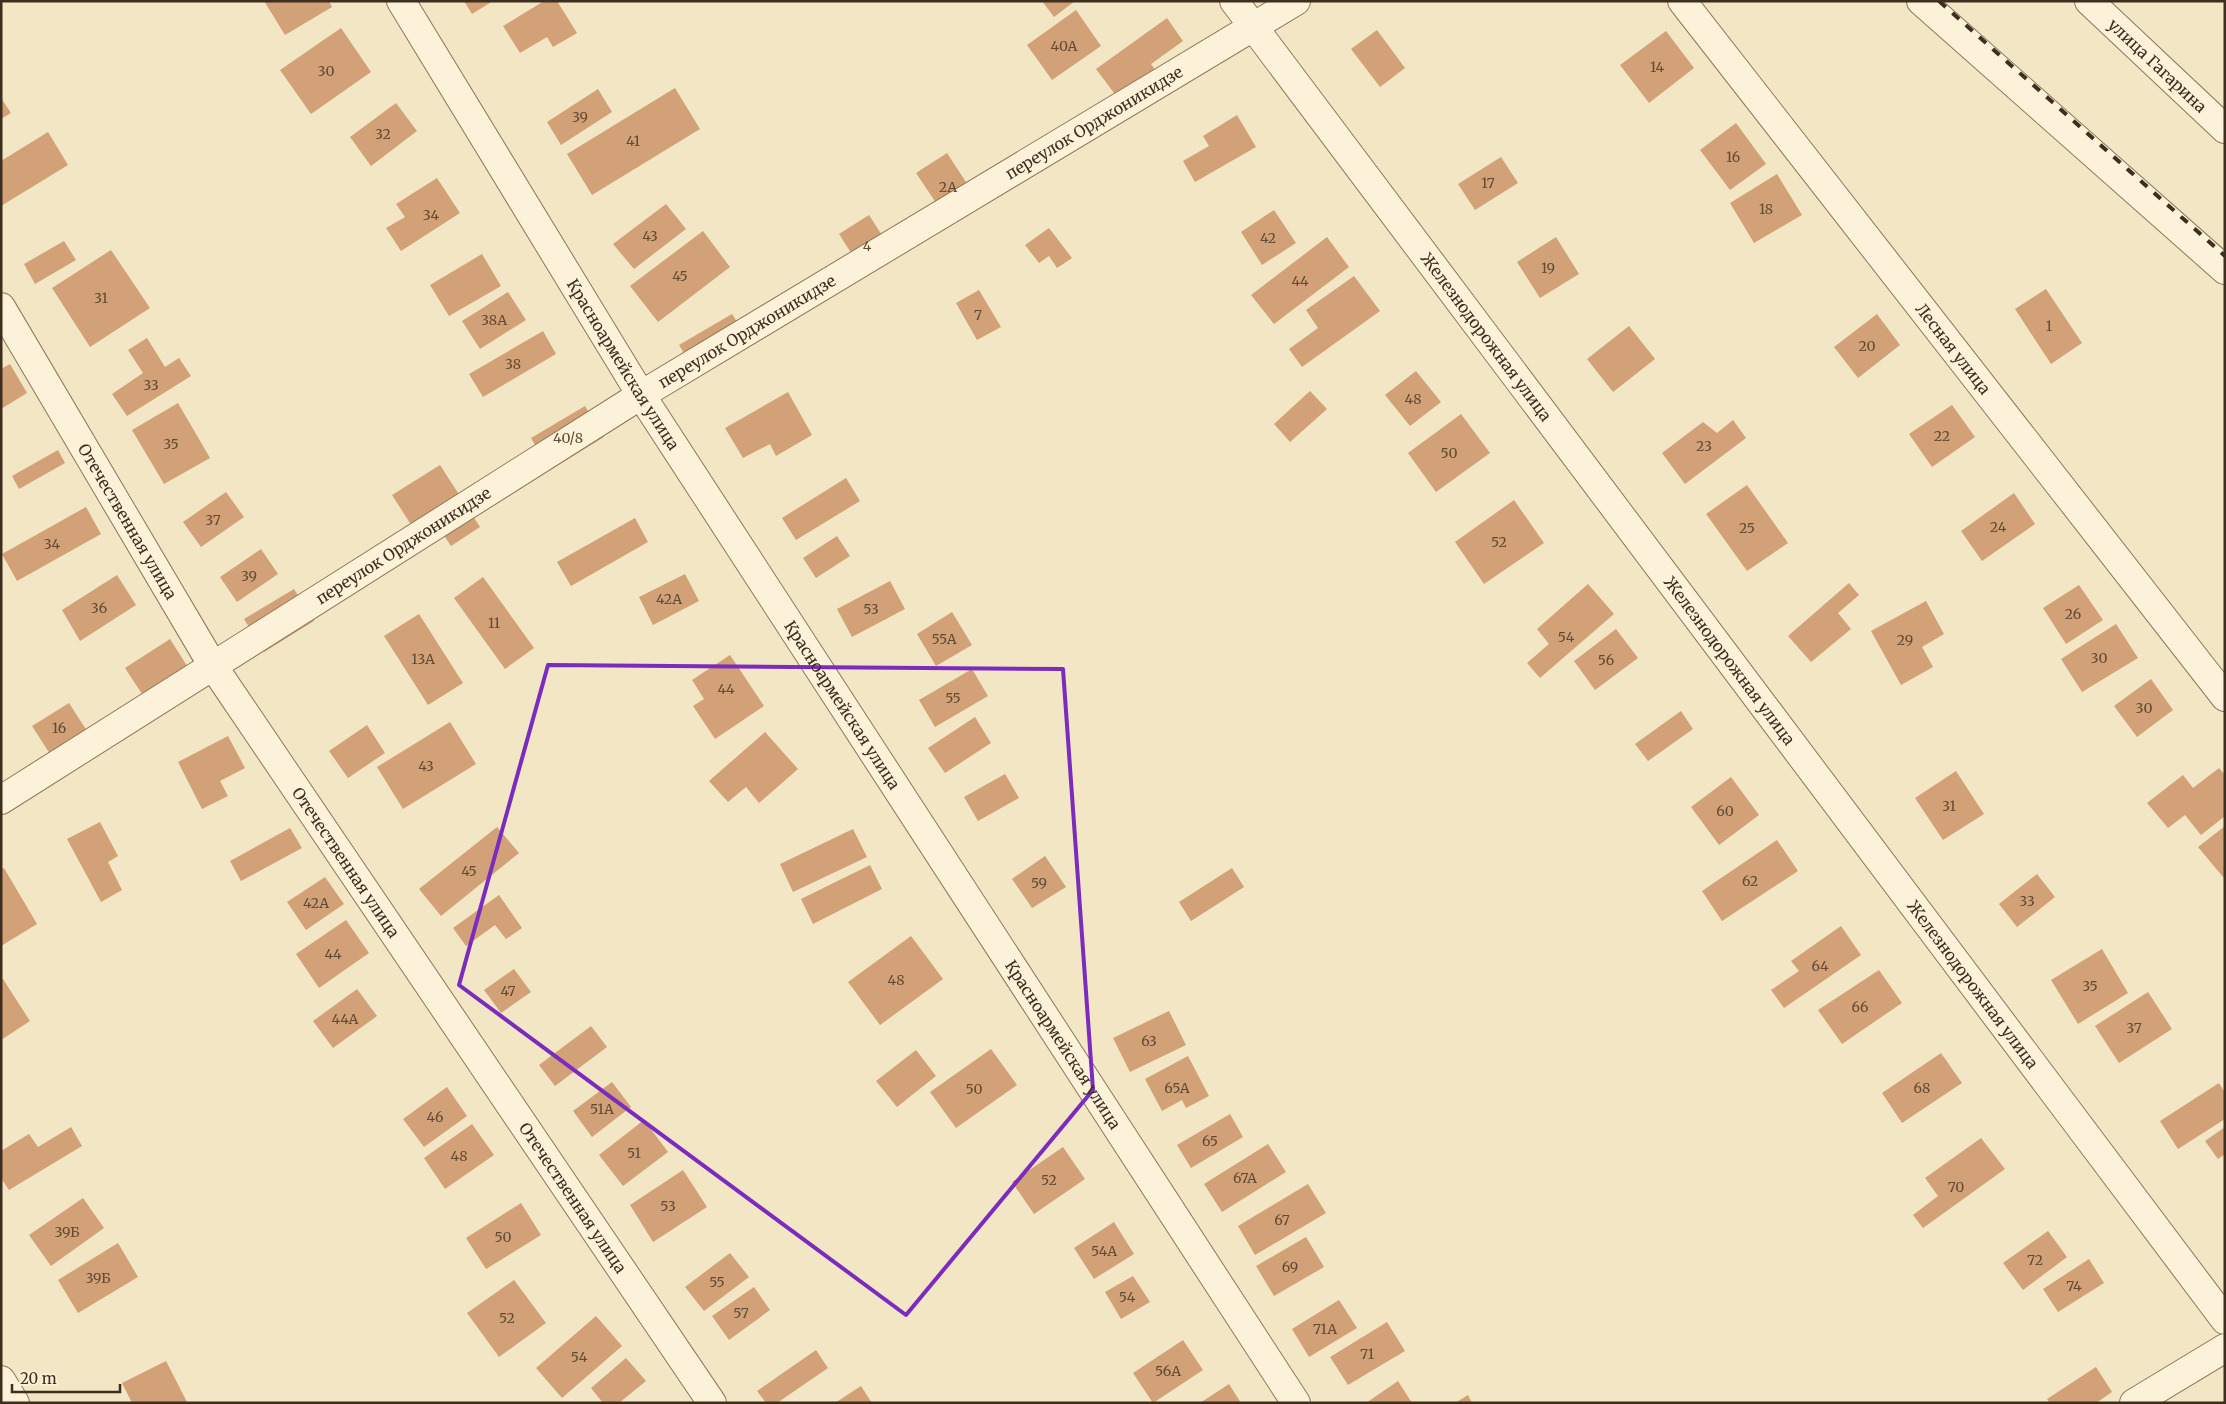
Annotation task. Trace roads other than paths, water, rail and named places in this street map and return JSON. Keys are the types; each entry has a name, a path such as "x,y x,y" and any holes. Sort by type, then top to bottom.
{"street":[{"name":"Красноармейская улица","path":"401,1 641,395 1296,1403"},
{"name":"Железнодорожная улица","path":"1234,1 2225,1320"},
{"name":"переулок Орджоникидзе","path":"1,800 641,395 1296,1"},
{"name":"Лесная улица","path":"1682,1 2225,697"},
{"path":"1921,1 2225,270"},
{"name":"улица Гагарина","path":"2089,1 2225,129"},
{"name":"Отечественная улица","path":"1,307 213,666 712,1403"},
{"path":"2134,1403 2225,1348"},
{"path":"1,1380 16,1403"}],"railway":[{"path":"1939,1 2225,256"}]}
